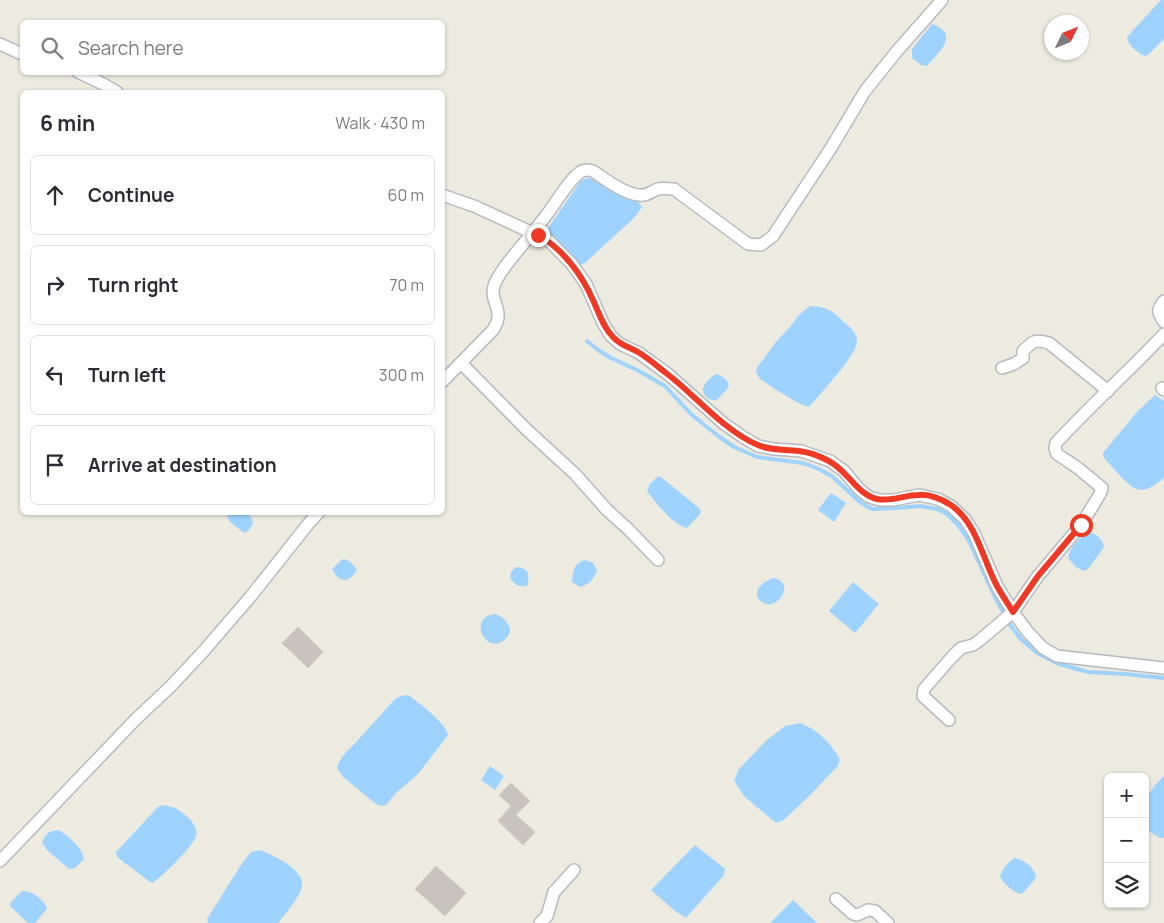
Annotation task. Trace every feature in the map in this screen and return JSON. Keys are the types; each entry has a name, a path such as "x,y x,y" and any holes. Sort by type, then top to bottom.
{"street":[{"path":"445,379 498,323 499,316 493,292 495,284 507,263 569,184 583,170 593,171 625,191 642,196 658,189 674,190 748,244 761,244 773,236 865,92 942,0"},
{"path":"0,44 20,53"},
{"path":"84,75 113,90"},
{"path":"445,196 474,206 548,240 571,263 586,284 603,323 611,336 620,344 639,353 669,375 723,423 743,437 758,446 801,451 830,461 844,471 859,489 869,497 880,500 893,500 919,495 938,499 952,506 965,519 974,533 997,586 1013,612 1043,648 1057,656 1164,668"},
{"path":"1164,301 1158,310 1164,322"},
{"path":"949,720 923,696 924,689 952,656 962,648 973,645 980,640 1013,612 1038,576 1081,525 1100,494 1102,488 1057,454 1056,443 1164,334"},
{"path":"1002,368 1014,364 1023,358 1023,350 1033,341 1040,340 1049,343 1108,391"},
{"path":"461,363 526,430 575,474 607,510 658,560"},
{"path":"0,861 202,653 316,515"},
{"path":"547,920 554,892 574,870"},
{"path":"836,899 853,914 857,915 868,910 875,911 888,923"}],"water":[{"path":"1161,0 1164,0 1164,39 1145,56 1133,48 1127,37"},
{"path":"932,24 941,28 945,33 945,44 927,66 921,65 912,58 912,49"},
{"path":"590,178 611,191 635,200 642,207 634,218 585,263 580,265 547,233 548,228 580,182"},
{"path":"810,306 825,308 836,315 853,330 857,341 856,347 845,364 809,407 778,391 760,379 756,372 757,367 775,343 799,315"},
{"path":"716,374 724,378 729,384 725,392 718,399 714,400 705,396 703,389 706,382"},
{"path":"1155,395 1164,401 1164,478 1157,484 1142,490 1132,487 1122,478 1105,459 1103,453 1136,413"},
{"path":"658,476 700,509 701,513 687,528 670,518 647,491 650,484"},
{"path":"831,493 846,503 834,522 818,510"},
{"path":"250,515 253,523 245,533 230,522 227,516"},
{"path":"1088,532 1099,537 1104,547 1088,569 1083,571 1076,567 1068,558 1070,550 1075,543"},
{"path":"343,559 351,563 357,570 347,580 338,577 332,569"},
{"path":"585,560 593,563 597,570 591,581 580,587 572,582 574,568"},
{"path":"516,567 526,571 527,586 518,586 510,579 511,572"},
{"path":"774,578 781,581 784,585 784,591 778,601 773,604 767,604 758,599 757,591 762,585"},
{"path":"853,582 879,604 855,633 829,611"},
{"path":"494,614 504,619 510,628 506,638 496,644 490,643 485,639 481,628 482,622 486,617"},
{"path":"408,695 437,719 448,735 418,774 396,793 386,805 381,806 342,776 337,768 340,760 395,699"},
{"path":"800,723 812,729 823,738 833,748 840,760 837,767 810,795 784,820 776,823 744,796 734,781 739,769 767,740 785,726"},
{"path":"490,766 504,776 495,790 481,780"},
{"path":"1164,776 1164,838 1160,838 1149,831 1149,794"},
{"path":"162,805 183,813 192,822 197,833 183,854 153,883 117,857 116,852"},
{"path":"59,830 81,850 84,859 75,868 69,869 46,849 42,842 48,833"},
{"path":"695,845 725,869 724,875 686,918 651,890"},
{"path":"260,850 289,865 300,877 302,883 301,890 294,902 278,923 208,923 207,919 241,865 251,852"},
{"path":"1015,858 1029,865 1034,871 1036,878 1021,894 1009,887 1000,877 1002,871"},
{"path":"22,891 33,894 47,907 35,923 28,923 10,906 11,902"},
{"path":"793,900 817,923 770,923"}],"building":[{"path":"298,627 323,652 308,668 282,643"},
{"path":"511,783 530,801 516,815 535,832 523,845 498,821 511,806 499,795"},
{"path":"436,866 466,893 445,916 415,889"}],"waterway":[{"path":"587,341 611,358 665,386 692,415 734,447 757,457 803,463 819,469 833,477 861,503 872,509 920,506 937,509 947,514 968,539 1010,625 1021,639 1037,653 1059,664 1088,672 1164,678"}],"route":[{"path":"538,235 548,240 571,263 586,284 603,323 611,336 620,344 639,353 669,375 723,423 743,437 758,446 801,451 830,461 844,471 859,489 869,497 880,500 893,500 919,495 938,499 952,506 965,519 974,533 997,586 1013,612 1038,576 1081,525"}]}
